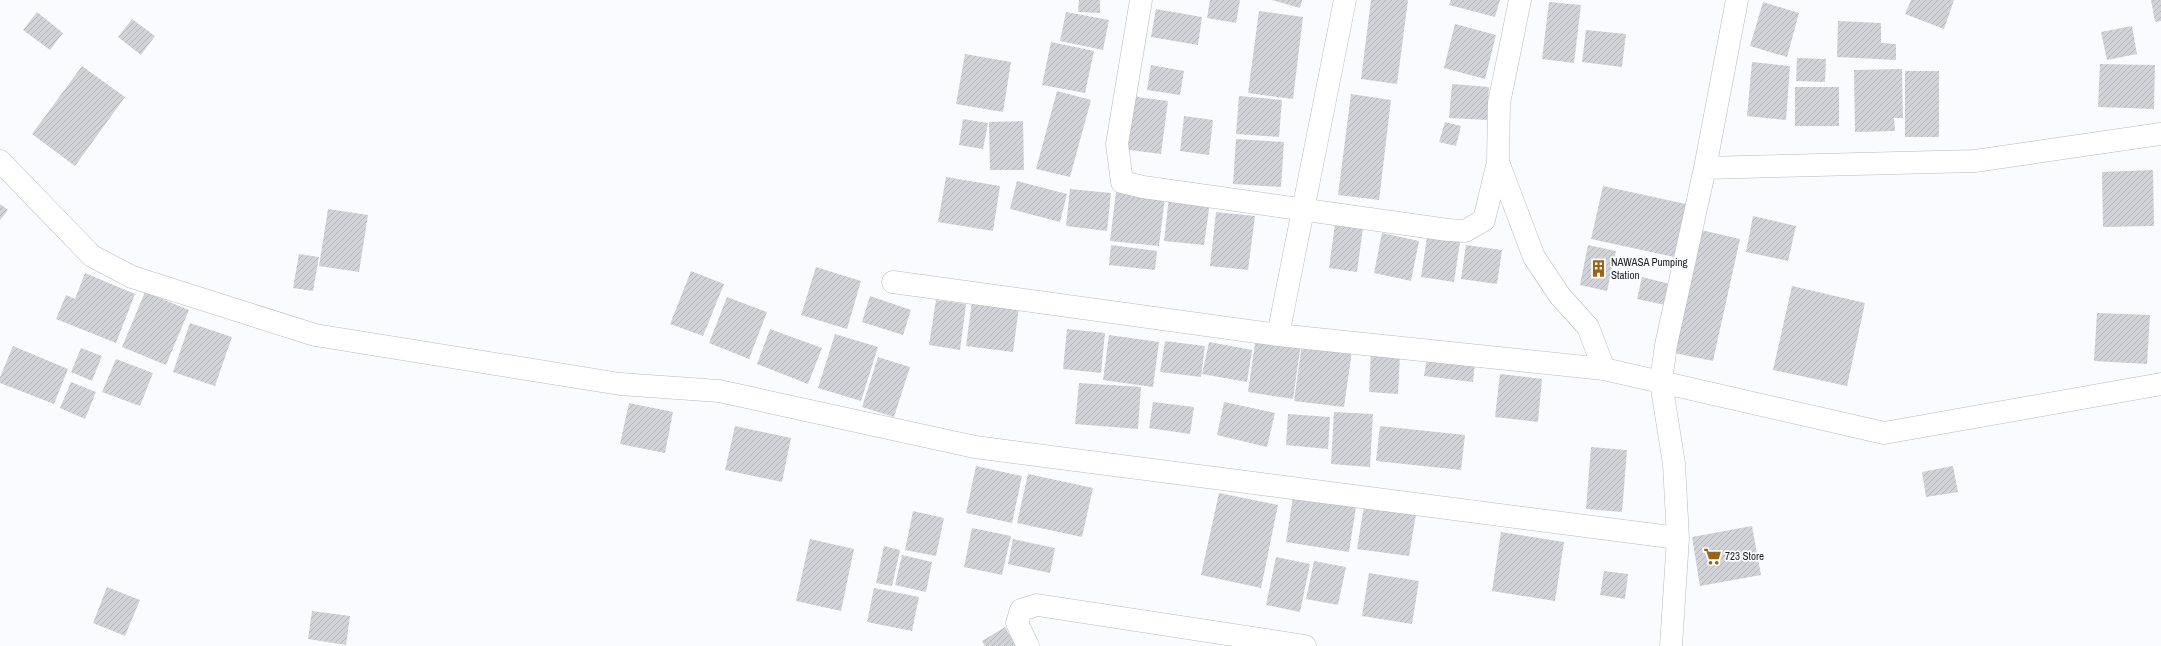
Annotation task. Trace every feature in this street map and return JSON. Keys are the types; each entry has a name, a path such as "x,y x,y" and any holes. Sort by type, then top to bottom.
{"street":[{"path":"1141,0 1117,144 1122,182 1143,187 1448,230 1465,231 1484,220 1498,162 1499,103 1520,0"},
{"path":"1278,335 1345,0"},
{"path":"1671,646 1678,538 1674,464 1661,382 1666,345 1705,168 1737,0"},
{"path":"1705,168 1975,161 2161,134"},
{"path":"0,161 92,256 132,278 315,335 620,384 719,391 975,448 1678,538"},
{"path":"1498,162 1534,258 1560,296 1588,328 1604,368"},
{"path":"893,282 1278,335 1604,368 1884,433 2161,384"},
{"path":"1028,646 1017,623 1021,610 1037,605 1305,646"}],"building":[{"path":"1079,0 1100,0 1100,13 1078,12"},
{"path":"1210,0 1240,0 1236,23 1207,18"},
{"path":"1272,0 1302,0 1300,8"},
{"path":"1371,0 1408,0 1397,84 1361,79"},
{"path":"1451,0 1500,0 1495,17 1449,5"},
{"path":"1911,0 1954,0 1944,29 1905,14"},
{"path":"2151,0 2161,0 2161,21 2155,22"},
{"path":"1549,2 1581,5 1574,63 1542,59"},
{"path":"1763,2 1799,13 1787,57 1750,46"},
{"path":"1156,9 1202,17 1198,45 1151,37"},
{"path":"1259,11 1303,17 1293,99 1248,93"},
{"path":"37,12 63,33 50,50 23,30"},
{"path":"1066,12 1109,20 1103,50 1060,41"},
{"path":"132,19 155,36 141,55 118,37"},
{"path":"1838,21 1881,23 1881,43 1896,44 1896,60 1837,57"},
{"path":"1455,24 1496,35 1485,79 1444,68"},
{"path":"2132,26 2137,54 2107,60 2101,32"},
{"path":"1586,30 1626,34 1622,67 1582,62"},
{"path":"1051,42 1094,51 1085,93 1042,85"},
{"path":"965,54 1011,62 1003,112 956,104"},
{"path":"1797,58 1826,59 1825,82 1796,81"},
{"path":"1752,62 1790,66 1786,120 1747,116"},
{"path":"2100,64 2155,65 2154,109 2098,107"},
{"path":"1151,65 1184,71 1180,95 1147,90"},
{"path":"82,66 125,97 75,166 32,134"},
{"path":"1902,69 1903,118 1894,118 1895,131 1855,132 1854,70"},
{"path":"1905,71 1939,71 1939,137 1905,137"},
{"path":"1452,84 1489,87 1487,120 1449,118"},
{"path":"1795,87 1839,87 1839,126 1795,126"},
{"path":"1057,91 1091,100 1070,177 1036,169"},
{"path":"1351,94 1391,100 1379,200 1338,195"},
{"path":"1129,96 1168,101 1161,154 1122,149"},
{"path":"1239,96 1282,100 1279,137 1236,134"},
{"path":"1184,116 1213,120 1209,155 1180,151"},
{"path":"963,119 988,123 983,149 959,145"},
{"path":"1023,121 1024,170 990,170 989,122"},
{"path":"1445,122 1461,126 1456,146 1439,142"},
{"path":"1236,139 1284,142 1281,187 1233,184"},
{"path":"2153,170 2154,226 2103,227 2102,172"},
{"path":"946,177 1000,186 993,231 938,222"},
{"path":"1017,181 1067,194 1060,222 1010,209"},
{"path":"1603,186 1686,204 1674,257 1591,239"},
{"path":"1070,189 1111,193 1107,231 1066,226"},
{"path":"1116,192 1165,197 1159,246 1110,241"},
{"path":"1169,197 1210,202 1204,245 1164,241"},
{"path":"0,204 8,210 0,220"},
{"path":"328,209 368,215 359,272 319,266"},
{"path":"1216,212 1255,216 1248,270 1210,266"},
{"path":"1753,216 1796,226 1788,261 1746,252"},
{"path":"1335,224 1363,228 1357,272 1329,268"},
{"path":"1701,230 1740,239 1713,361 1674,353"},
{"path":"1382,233 1419,241 1411,281 1374,273"},
{"path":"1427,237 1460,242 1454,282 1421,277"},
{"path":"1111,245 1157,251 1155,270 1109,265"},
{"path":"1466,245 1502,250 1497,284 1461,279"},
{"name":"NAWASA Pumping Station","path":"1588,245 1616,251 1607,291 1580,285"},
{"path":"299,254 319,257 313,291 293,288"},
{"path":"816,267 861,281 847,329 801,315"},
{"path":"691,271 724,284 703,336 670,324"},
{"path":"85,273 135,294 116,343 56,319 66,295 75,299"},
{"path":"1642,277 1670,284 1665,305 1637,299"},
{"path":"1792,286 1865,303 1847,386 1773,370"},
{"path":"145,292 189,310 166,365 122,347"},
{"path":"870,296 911,310 903,335 862,322"},
{"path":"727,297 767,312 749,359 709,343"},
{"path":"936,300 966,304 960,350 929,345"},
{"path":"972,301 1019,307 1013,352 966,346"},
{"path":"2097,313 2150,315 2147,364 2094,361"},
{"path":"190,323 232,337 215,386 173,372"},
{"path":"770,329 822,348 808,384 757,364"},
{"path":"1067,329 1105,333 1101,373 1063,369"},
{"path":"835,334 878,347 861,401 818,388"},
{"path":"1109,335 1159,342 1153,387 1103,380"},
{"path":"1256,337 1301,343 1293,399 1248,392"},
{"path":"1165,341 1205,346 1201,377 1160,372"},
{"path":"1209,342 1252,350 1247,382 1202,374"},
{"path":"1302,344 1352,351 1344,407 1294,401"},
{"path":"13,346 68,369 54,404 0,383 0,377"},
{"path":"81,348 102,356 92,381 71,372"},
{"path":"1371,353 1400,355 1398,394 1369,392"},
{"path":"1427,356 1475,362 1473,382 1424,376"},
{"path":"878,357 910,367 894,417 862,407"},
{"path":"116,359 153,373 140,406 102,392"},
{"path":"1500,374 1542,379 1538,422 1495,417"},
{"path":"71,382 96,392 85,419 60,408"},
{"path":"1079,383 1141,387 1138,429 1075,424"},
{"path":"1153,402 1194,407 1190,434 1149,428"},
{"path":"1224,402 1275,413 1267,447 1217,435"},
{"path":"629,403 673,412 665,453 620,444"},
{"path":"1334,412 1373,414 1370,467 1331,464"},
{"path":"1288,414 1330,417 1328,449 1286,445"},
{"path":"735,426 791,438 782,482 725,470"},
{"path":"1380,426 1465,435 1461,470 1376,461"},
{"path":"1591,447 1627,450 1622,512 1586,509"},
{"path":"976,466 1022,476 1012,523 966,513"},
{"path":"1953,466 1958,492 1926,497 1922,472"},
{"path":"1028,474 1093,488 1082,537 1017,523"},
{"path":"1219,493 1278,505 1261,588 1201,575"},
{"path":"1293,497 1356,507 1349,552 1286,542"},
{"path":"1364,506 1416,514 1409,556 1357,549"},
{"path":"913,511 944,518 936,556 905,550"},
{"path":"1752,526 1761,575 1700,586 1692,537"},
{"path":"972,528 1011,536 1002,575 964,567"},
{"path":"1501,532 1564,542 1555,601 1492,591"},
{"path":"810,539 854,549 841,611 796,601"},
{"path":"1013,539 1055,548 1050,573 1008,564"},
{"path":"884,546 900,550 892,586 876,583"},
{"path":"902,555 932,562 926,592 895,585"},
{"path":"1276,557 1310,564 1300,612 1266,605"},
{"path":"1314,561 1346,567 1338,605 1306,599"},
{"path":"1604,571 1628,574 1625,599 1600,595"},
{"path":"1369,573 1419,581 1412,624 1362,616"},
{"path":"107,587 140,600 125,636 93,623"},
{"path":"874,588 919,597 912,631 867,622"},
{"path":"312,611 350,616 346,645 308,639"},
{"path":"1005,627 1016,646 985,646 982,641"}],"place":[{"name":"NAWASA Pumping Station","path":"1598,268"},
{"name":"723 Store","path":"1712,556"}]}
